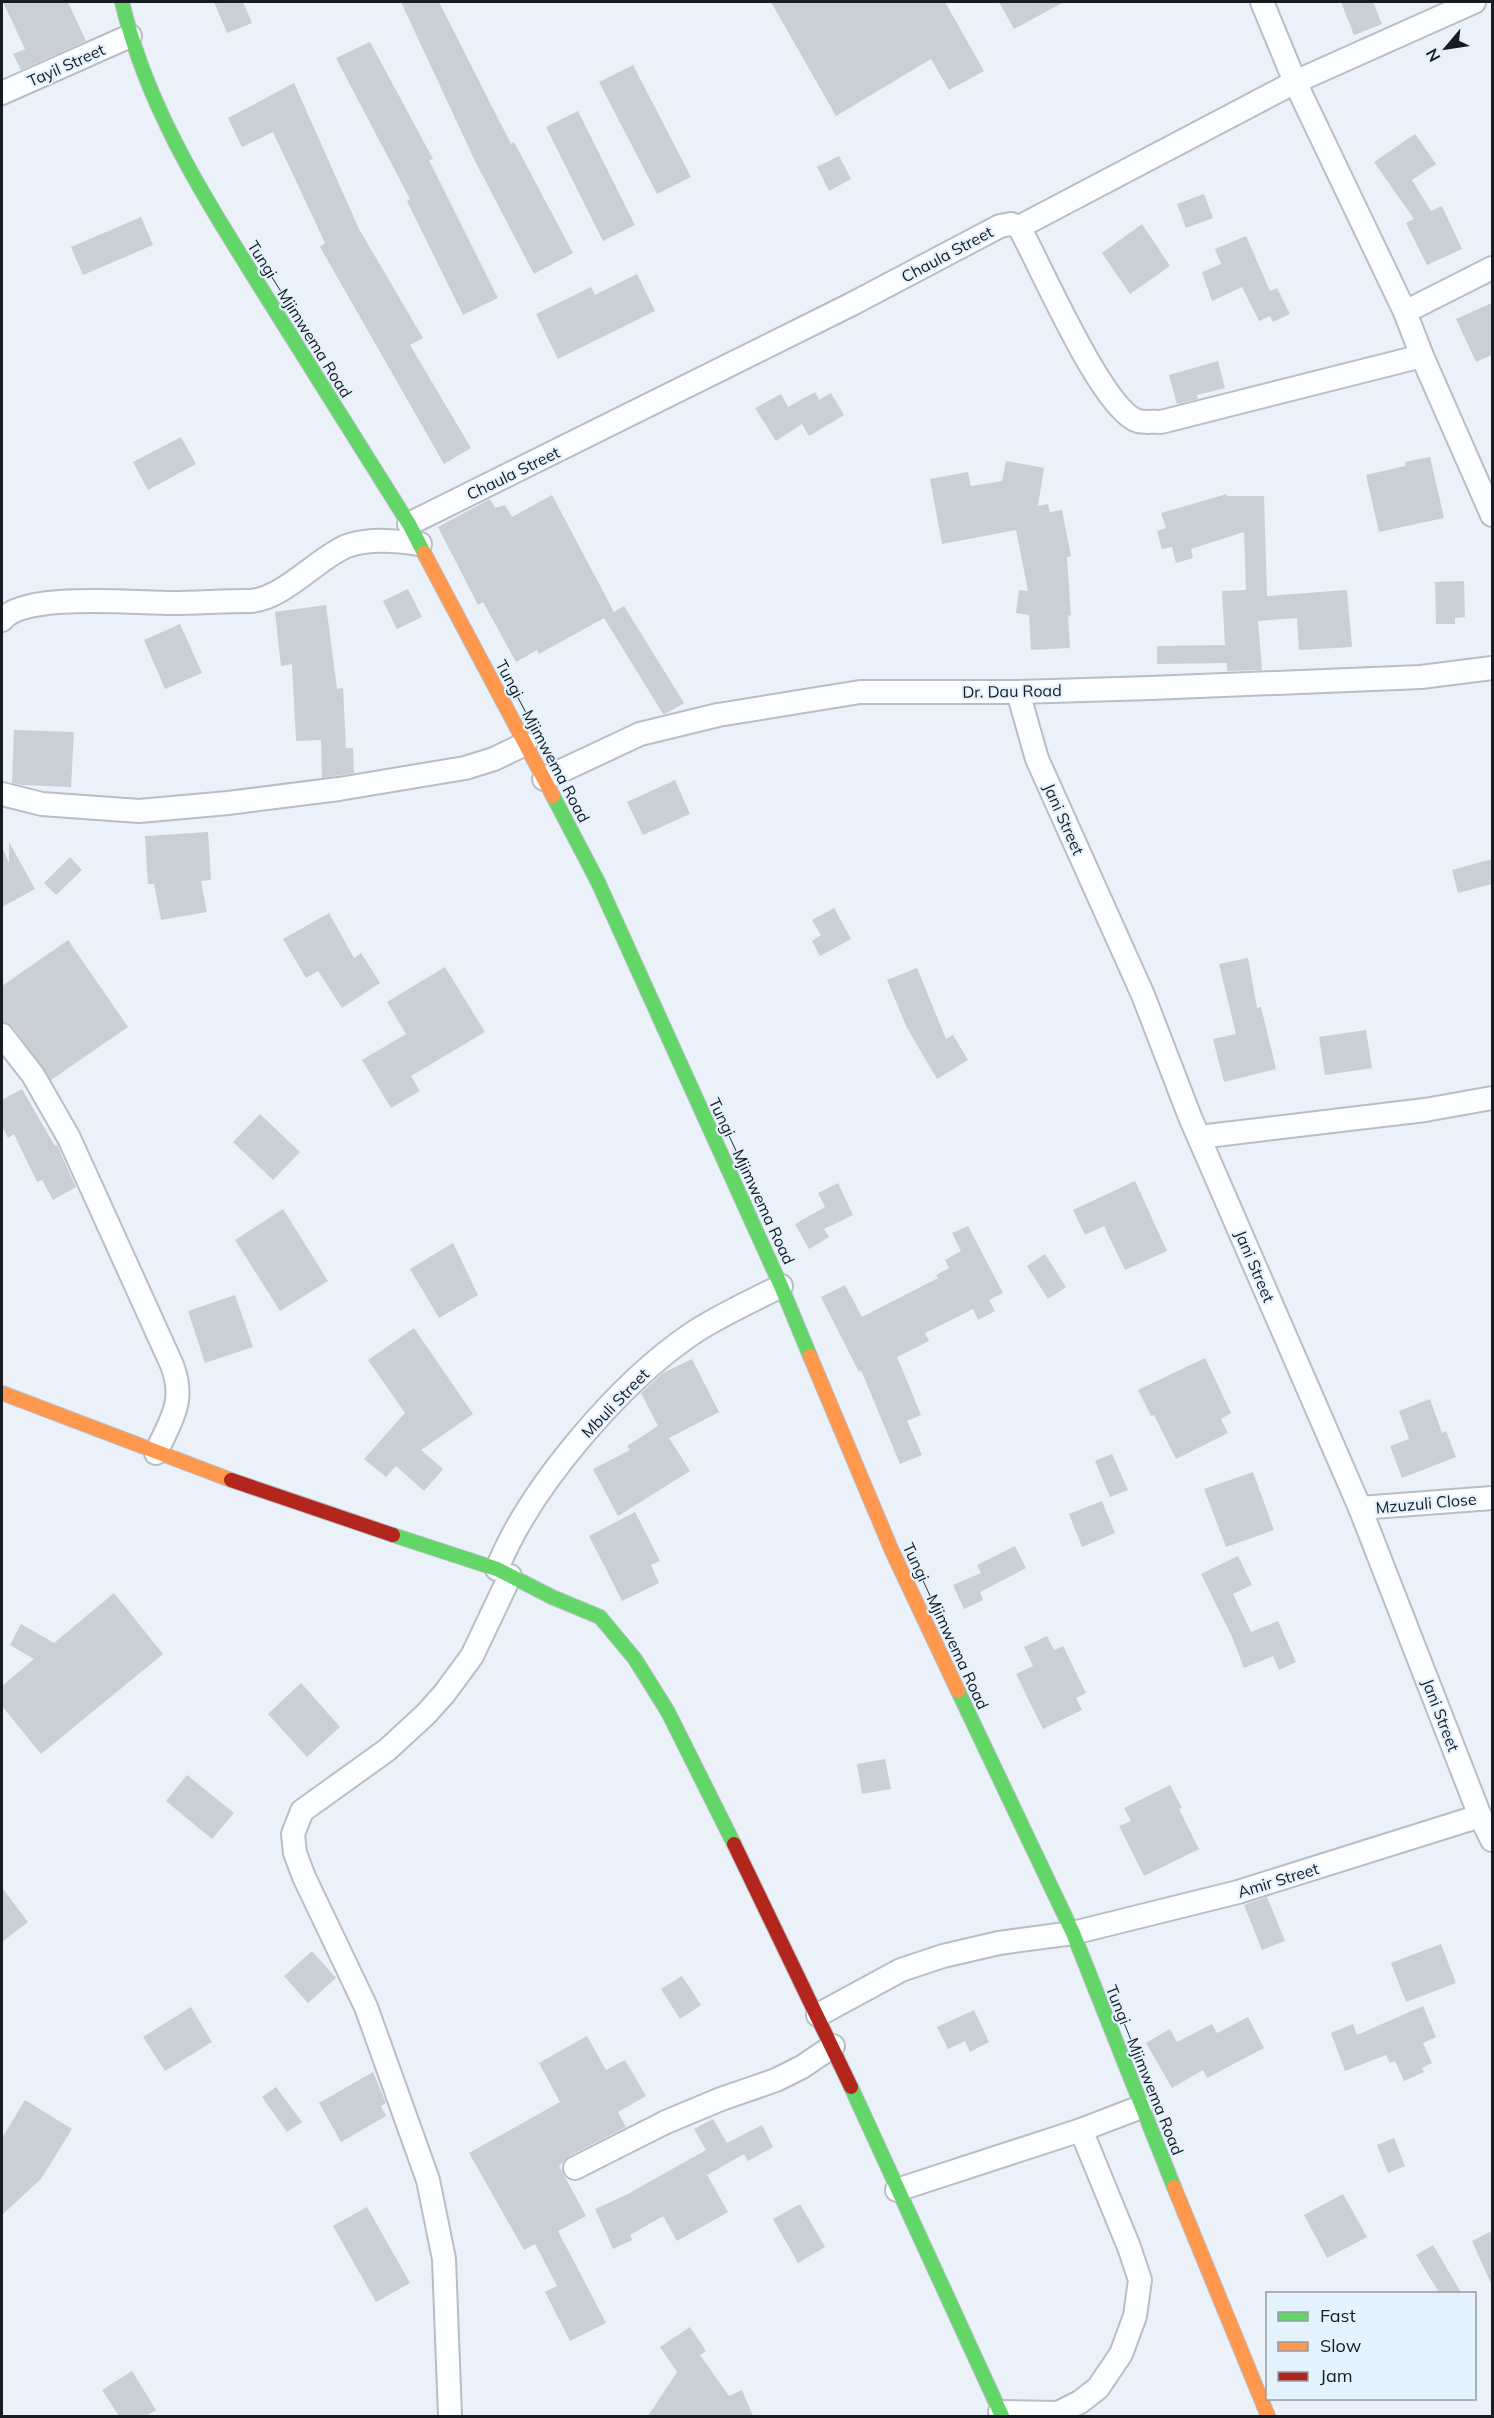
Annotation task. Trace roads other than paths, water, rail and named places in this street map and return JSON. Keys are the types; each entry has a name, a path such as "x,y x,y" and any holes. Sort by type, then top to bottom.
{"street":[{"name":"Tungi—Mjimwema Road","path":"122,2 130,36 160,114 193,179 414,534 598,882 781,1286 892,1551 1073,1933 1141,2107 1268,2416"},
{"path":"1262,2 1295,82 1405,312 1492,515"},
{"path":"1422,356 1161,422 1138,421 1119,408 1092,368 1019,227 1295,82 1474,2"},
{"name":"Tayil Street","path":"2,93 130,36"},
{"name":"Chaula Street","path":"414,534 1000,226 1011,224 1019,227"},
{"path":"1405,312 1492,268"},
{"path":"2,620 5,616 24,608 53,602 254,601 281,590 347,546 392,541 414,534"},
{"name":"Dr. Dau Road","path":"544,779 640,734 718,715 860,692 1018,692 1421,677 1492,668"},
{"name":"Jani Street","path":"1018,692 1037,759 1143,995 1199,1137 1360,1508 1480,1816 1492,1840"},
{"path":"2,794 42,804 139,811 228,803 339,789 465,768 494,759 525,744"},
{"path":"2,1035 33,1075 69,1138 179,1383 178,1403 156,1453"},
{"path":"1199,1137 1425,1110 1492,1098"},
{"name":"Mbuli Street","path":"450,2416 444,2259 428,2180 366,2007 304,1877 295,1853 293,1834 302,1811 387,1750 426,1714 472,1656 504,1573 508,1542 541,1489 583,1436 646,1370 694,1333 781,1286"},
{"path":"2,1393 156,1453 504,1573 552,1597 600,1617 635,1659 668,1712 833,2046 1001,2414 1058,2413 1080,2402 1098,2388 1121,2354 1135,2316 1140,2280 1129,2247 1081,2130"},
{"name":"Mzuzuli Close","path":"1360,1508 1492,1498"},
{"name":"Amir Street","path":"818,2015 901,1970 943,1956 999,1943 1073,1933 1238,1892 1480,1816"},
{"path":"575,2168 666,2122 721,2099 776,2080 802,2067 833,2046"},
{"path":"897,2190 1081,2130 1141,2107"}]}
